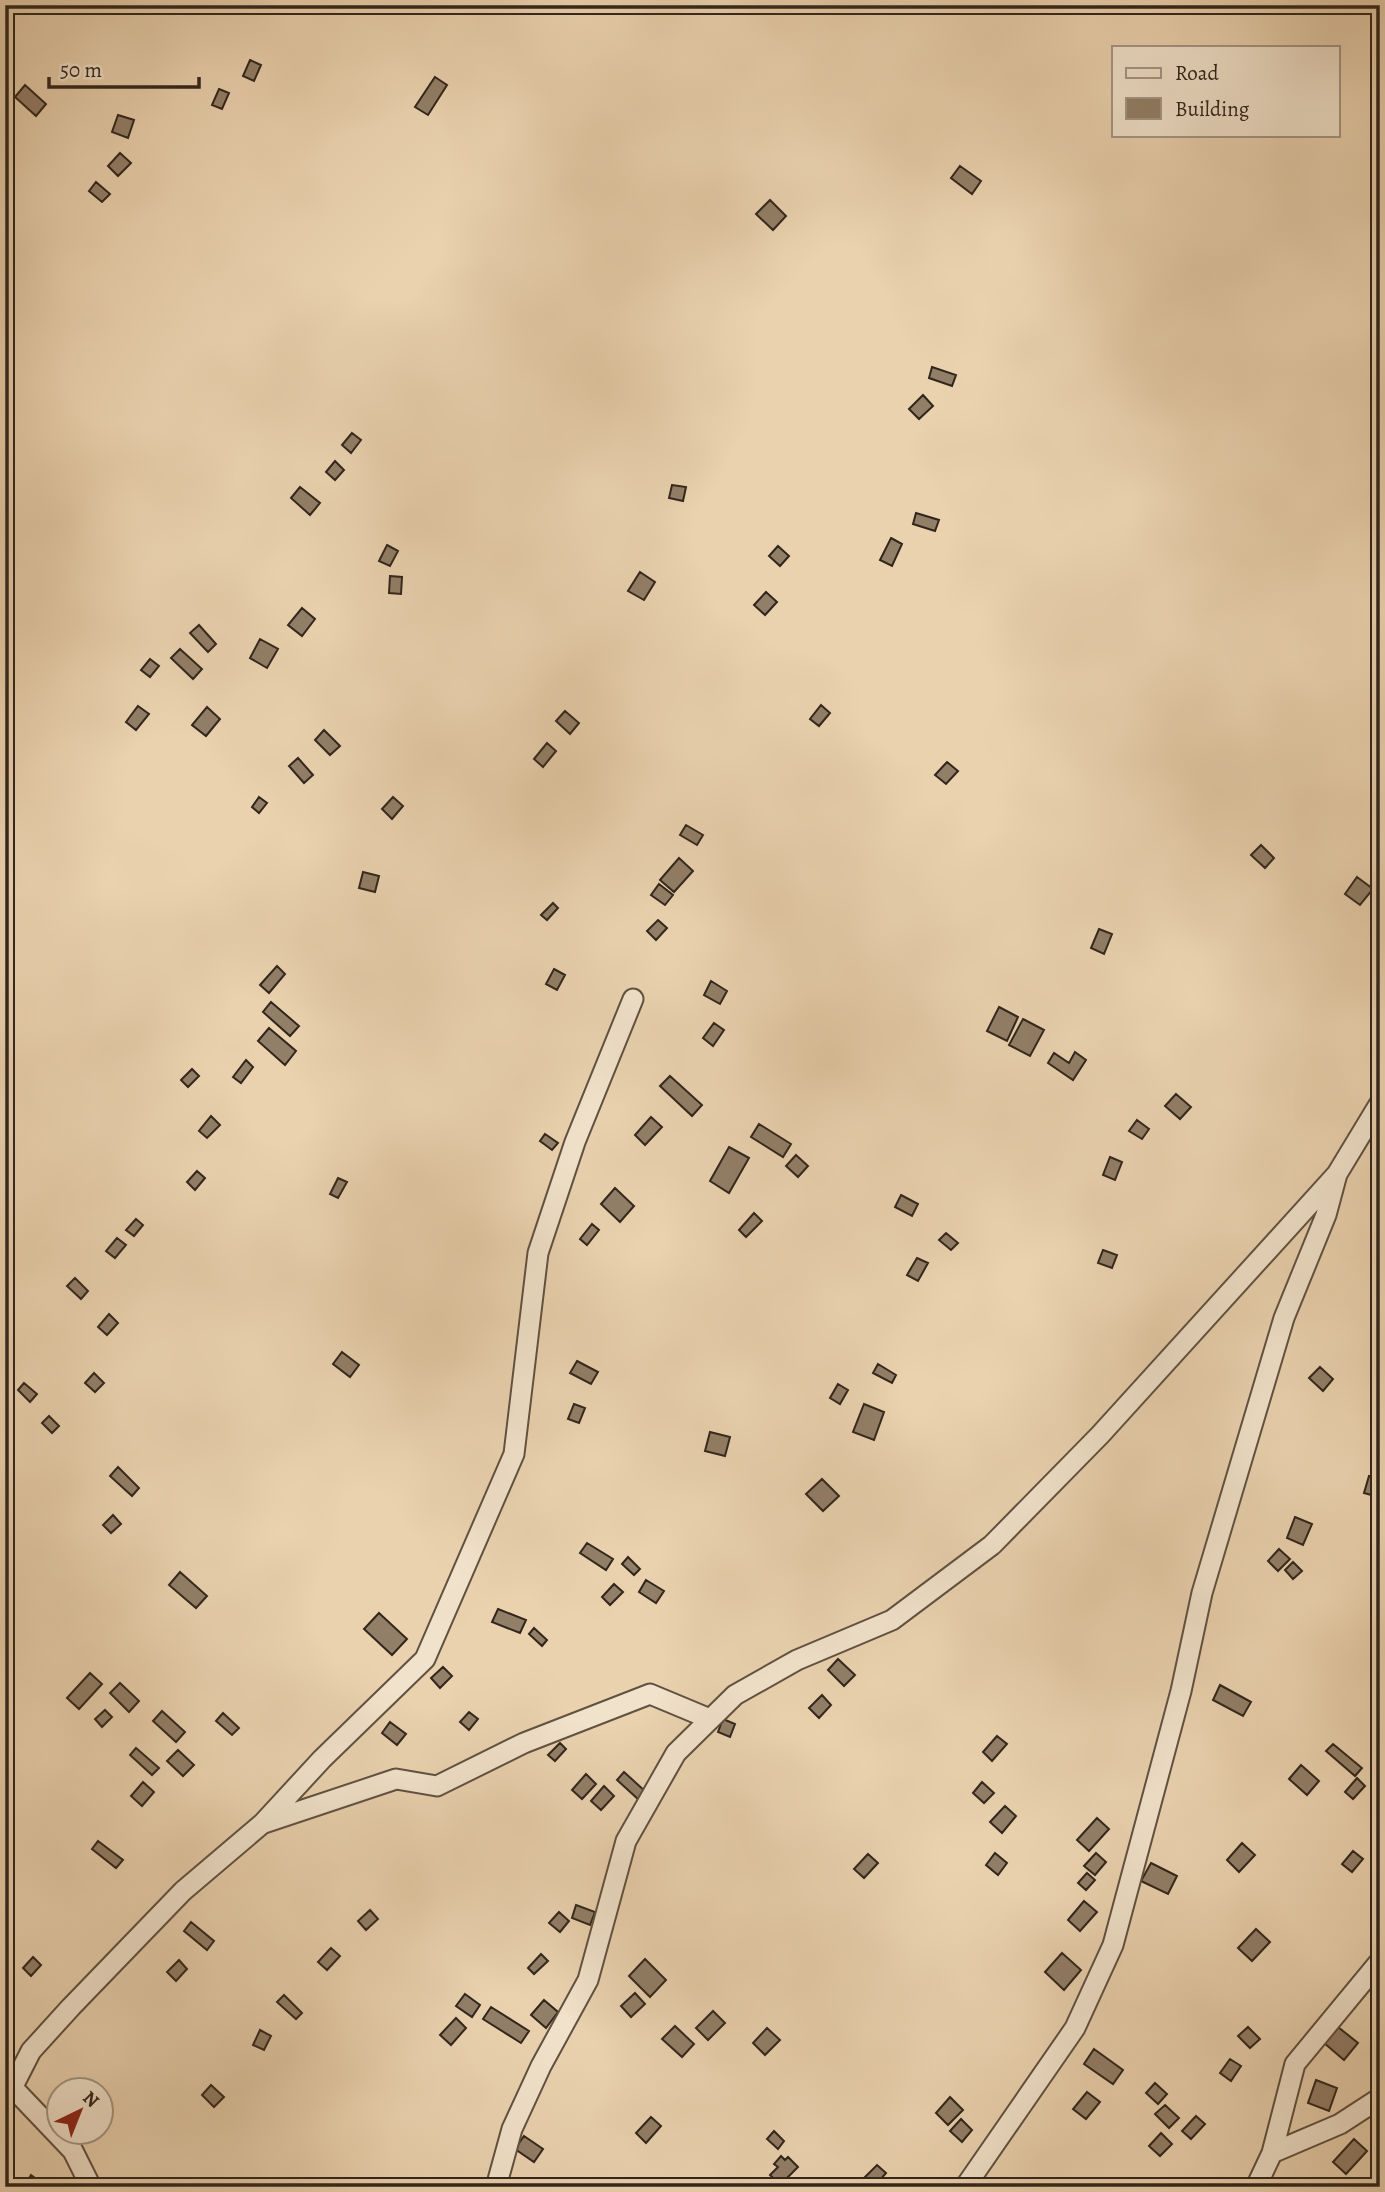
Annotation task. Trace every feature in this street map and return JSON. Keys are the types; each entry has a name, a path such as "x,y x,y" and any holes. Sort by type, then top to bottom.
{"street":[{"path":"91,2187 73,2151 8,2088 31,2052 183,1891 262,1823 321,1759 425,1659 514,1454 538,1253 575,1142 633,999"},
{"path":"496,2187 512,2129 541,2066 588,1980 626,1841 676,1753 735,1695 797,1660 892,1620 992,1545 1100,1435 1337,1174 1380,1103"},
{"path":"965,2187 1075,2028 1113,1945 1181,1692 1202,1593 1284,1318 1326,1215 1337,1174"},
{"path":"262,1823 396,1779 437,1786 524,1743 650,1694 710,1719"},
{"path":"1256,2187 1272,2153 1294,2064 1380,1961"},
{"path":"1272,2153 1340,2124 1380,2098"}],"building":[{"path":"250,60 261,65 254,81 243,76"},
{"path":"435,77 447,85 428,115 415,107"},
{"path":"25,85 46,104 36,116 15,97"},
{"path":"219,89 229,93 222,109 212,105"},
{"path":"118,115 134,120 128,138 112,132"},
{"path":"120,153 131,163 118,176 108,166"},
{"path":"960,166 981,181 972,194 951,178"},
{"path":"96,182 110,194 102,202 89,191"},
{"path":"770,200 786,216 773,230 756,214"},
{"path":"932,367 956,375 952,386 929,378"},
{"path":"923,395 933,406 919,419 909,409"},
{"path":"352,433 361,440 351,453 342,445"},
{"path":"335,461 344,470 335,480 326,472"},
{"path":"672,485 686,487 683,501 669,498"},
{"path":"300,487 320,503 310,515 291,498"},
{"path":"916,513 939,520 935,531 913,524"},
{"path":"891,538 902,544 892,566 880,560"},
{"path":"387,545 398,551 390,566 379,561"},
{"path":"778,546 789,556 780,566 769,556"},
{"path":"640,572 655,582 644,600 628,591"},
{"path":"390,576 402,577 401,594 389,593"},
{"path":"766,592 777,602 765,615 754,605"},
{"path":"302,608 315,619 302,636 288,625"},
{"path":"199,625 216,644 208,652 190,633"},
{"path":"260,639 278,649 267,668 250,658"},
{"path":"180,649 202,669 193,679 171,658"},
{"path":"150,659 159,666 150,677 141,670"},
{"path":"821,705 830,713 819,726 810,719"},
{"path":"138,706 149,714 136,730 126,722"},
{"path":"207,707 220,719 206,736 192,725"},
{"path":"565,711 579,723 570,734 556,721"},
{"path":"324,730 340,746 330,755 315,740"},
{"path":"547,743 556,751 543,767 534,759"},
{"path":"298,758 313,775 304,783 289,766"},
{"path":"947,762 958,771 946,784 935,775"},
{"path":"259,797 267,803 259,813 252,807"},
{"path":"393,797 403,806 392,819 382,809"},
{"path":"686,825 703,835 697,845 680,835"},
{"path":"1261,845 1274,858 1265,868 1251,855"},
{"path":"679,858 693,871 674,892 660,880"},
{"path":"363,872 379,876 375,892 359,888"},
{"path":"1357,877 1373,889 1360,905 1345,894"},
{"path":"659,884 673,895 665,905 651,895"},
{"path":"553,903 558,908 547,920 541,915"},
{"path":"658,920 667,928 656,940 647,931"},
{"path":"1099,929 1112,934 1104,954 1091,948"},
{"path":"277,966 285,974 269,993 260,985"},
{"path":"554,969 565,975 557,990 546,984"},
{"path":"711,981 727,991 720,1004 704,995"},
{"path":"271,1002 299,1026 290,1036 263,1012"},
{"path":"999,1007 1018,1017 1007,1041 987,1031"},
{"path":"1023,1019 1044,1030 1030,1056 1009,1045"},
{"path":"714,1023 724,1030 713,1046 703,1038"},
{"path":"269,1028 296,1051 285,1065 258,1041"},
{"path":"1075,1052 1086,1060 1073,1080 1048,1063 1054,1053 1069,1063"},
{"path":"246,1060 253,1067 241,1083 233,1077"},
{"path":"192,1069 199,1076 188,1087 181,1080"},
{"path":"670,1076 702,1105 692,1116 660,1086"},
{"path":"1176,1094 1191,1107 1180,1119 1165,1106"},
{"path":"211,1116 220,1125 207,1138 199,1131"},
{"path":"651,1117 662,1127 645,1145 635,1135"},
{"path":"1137,1120 1149,1129 1142,1139 1129,1131"},
{"path":"759,1124 791,1144 783,1157 751,1137"},
{"path":"545,1134 558,1143 552,1150 540,1141"},
{"path":"729,1147 749,1158 729,1193 710,1181"},
{"path":"796,1155 808,1166 798,1177 786,1166"},
{"path":"1110,1157 1122,1162 1115,1180 1103,1175"},
{"path":"197,1171 205,1178 195,1190 187,1182"},
{"path":"338,1178 347,1182 338,1198 330,1194"},
{"path":"615,1188 634,1206 620,1222 601,1204"},
{"path":"901,1195 918,1204 912,1216 895,1207"},
{"path":"754,1213 762,1221 746,1237 739,1230"},
{"path":"136,1219 143,1225 134,1236 126,1230"},
{"path":"592,1224 599,1230 587,1245 580,1239"},
{"path":"946,1233 958,1243 951,1250 939,1240"},
{"path":"117,1238 126,1245 115,1258 106,1251"},
{"path":"1103,1250 1117,1255 1112,1268 1098,1263"},
{"path":"917,1258 928,1263 918,1281 907,1275"},
{"path":"75,1278 88,1291 81,1299 67,1286"},
{"path":"109,1314 118,1323 107,1335 98,1327"},
{"path":"342,1352 359,1365 350,1377 333,1364"},
{"path":"577,1361 598,1372 591,1384 570,1373"},
{"path":"878,1364 896,1375 892,1383 873,1373"},
{"path":"1320,1367 1333,1379 1323,1391 1309,1378"},
{"path":"94,1373 104,1383 95,1392 85,1383"},
{"path":"24,1383 37,1394 30,1402 18,1390"},
{"path":"838,1384 848,1390 840,1404 830,1398"},
{"path":"574,1404 585,1408 579,1423 568,1419"},
{"path":"864,1404 884,1412 874,1440 853,1432"},
{"path":"49,1416 59,1426 52,1433 42,1423"},
{"path":"710,1432 730,1437 725,1456 705,1451"},
{"path":"118,1467 139,1488 132,1496 110,1476"},
{"path":"1369,1476 1380,1479 1375,1496 1364,1493"},
{"path":"822,1479 839,1496 823,1511 806,1494"},
{"path":"113,1515 121,1524 111,1533 103,1525"},
{"path":"1295,1517 1312,1524 1303,1545 1287,1538"},
{"path":"587,1543 613,1559 606,1570 580,1553"},
{"path":"1279,1549 1290,1559 1278,1571 1268,1561"},
{"path":"628,1557 640,1569 634,1575 622,1564"},
{"path":"1293,1562 1302,1571 1293,1579 1285,1570"},
{"path":"180,1572 207,1596 196,1608 169,1585"},
{"path":"646,1580 664,1591 656,1603 639,1592"},
{"path":"614,1584 623,1592 610,1605 602,1597"},
{"path":"498,1609 526,1620 520,1633 492,1622"},
{"path":"379,1613 407,1639 392,1655 364,1629"},
{"path":"534,1628 547,1640 542,1646 529,1634"},
{"path":"838,1659 855,1675 844,1686 828,1670"},
{"path":"443,1667 452,1676 440,1688 431,1678"},
{"path":"90,1673 102,1684 79,1709 67,1698"},
{"path":"120,1683 139,1701 129,1712 110,1693"},
{"path":"1220,1685 1251,1702 1243,1716 1213,1700"},
{"path":"822,1695 831,1705 819,1718 809,1708"},
{"path":"105,1710 112,1717 102,1727 95,1719"},
{"path":"162,1711 185,1732 176,1742 153,1721"},
{"path":"469,1712 478,1719 469,1730 460,1722"},
{"path":"223,1713 239,1728 232,1735 216,1721"},
{"path":"723,1719 735,1724 730,1737 718,1732"},
{"path":"390,1722 406,1734 397,1745 382,1733"},
{"path":"997,1736 1007,1744 992,1761 983,1752"},
{"path":"560,1743 566,1749 555,1761 548,1755"},
{"path":"1333,1744 1362,1768 1355,1776 1326,1751"},
{"path":"136,1748 159,1768 152,1775 130,1755"},
{"path":"178,1750 194,1765 183,1776 167,1761"},
{"path":"1301,1765 1319,1781 1307,1795 1289,1779"},
{"path":"624,1772 646,1792 639,1800 617,1780"},
{"path":"586,1774 596,1784 582,1799 572,1790"},
{"path":"1357,1778 1365,1786 1353,1799 1345,1792"},
{"path":"143,1782 154,1792 142,1806 131,1796"},
{"path":"982,1782 994,1793 984,1803 973,1793"},
{"path":"604,1786 614,1796 601,1810 591,1801"},
{"path":"1005,1806 1016,1816 1002,1833 990,1822"},
{"path":"1097,1818 1109,1829 1089,1851 1077,1840"},
{"path":"98,1841 123,1860 116,1868 92,1849"},
{"path":"1242,1843 1255,1855 1239,1872 1227,1860"},
{"path":"1353,1851 1363,1859 1352,1872 1342,1864"},
{"path":"995,1853 1007,1863 998,1875 986,1865"},
{"path":"1096,1853 1106,1862 1095,1875 1084,1866"},
{"path":"868,1854 878,1863 864,1878 854,1869"},
{"path":"1151,1863 1177,1876 1168,1894 1141,1881"},
{"path":"1087,1873 1095,1880 1086,1890 1078,1883"},
{"path":"1084,1901 1097,1912 1080,1931 1068,1920"},
{"path":"576,1905 595,1912 590,1925 572,1918"},
{"path":"370,1910 378,1919 366,1930 358,1921"},
{"path":"559,1912 569,1921 560,1932 549,1923"},
{"path":"191,1922 214,1941 207,1950 184,1931"},
{"path":"1256,1929 1270,1942 1252,1961 1238,1948"},
{"path":"331,1948 340,1956 327,1970 318,1962"},
{"path":"1062,1953 1081,1970 1064,1990 1045,1972"},
{"path":"541,1954 548,1961 534,1974 528,1968"},
{"path":"33,1957 41,1965 31,1976 23,1968"},
{"path":"645,1959 666,1980 650,1997 629,1976"},
{"path":"179,1960 187,1969 176,1981 167,1972"},
{"path":"635,1993 645,2004 631,2017 621,2006"},
{"path":"465,1994 480,2005 472,2017 456,2006"},
{"path":"284,1995 302,2013 296,2019 277,2002"},
{"path":"544,2000 558,2012 546,2028 531,2015"},
{"path":"491,2007 529,2031 521,2043 483,2019"},
{"path":"713,2011 725,2023 708,2040 696,2028"},
{"path":"456,2018 466,2028 451,2045 440,2035"},
{"path":"675,2026 694,2044 682,2057 662,2039"},
{"path":"1248,2027 1260,2039 1250,2048 1238,2036"},
{"path":"1338,2027 1358,2043 1344,2060 1324,2043"},
{"path":"767,2028 780,2040 765,2055 753,2043"},
{"path":"260,2030 271,2036 264,2050 253,2045"},
{"path":"1094,2049 1123,2070 1113,2084 1084,2064"},
{"path":"1230,2059 1241,2066 1231,2081 1220,2073"},
{"path":"1316,2080 1337,2088 1329,2111 1308,2103"},
{"path":"1155,2083 1167,2094 1158,2104 1146,2093"},
{"path":"211,2085 224,2097 214,2107 202,2095"},
{"path":"1087,2092 1100,2102 1086,2119 1073,2109"},
{"path":"950,2097 963,2110 948,2125 936,2113"},
{"path":"1165,2105 1179,2118 1169,2128 1155,2114"},
{"path":"1196,2116 1205,2124 1191,2139 1182,2131"},
{"path":"651,2117 661,2126 646,2143 636,2133"},
{"path":"961,2119 972,2130 962,2142 950,2131"},
{"path":"774,2131 784,2141 778,2149 767,2139"},
{"path":"1161,2133 1172,2144 1160,2156 1149,2146"},
{"path":"524,2136 543,2149 534,2162 515,2149"},
{"path":"1354,2139 1367,2151 1346,2174 1333,2162"},
{"path":"781,2156 785,2160 788,2157 798,2167 780,2185 770,2175 778,2167 774,2164"},
{"path":"877,2165 886,2173 874,2187 869,2187 862,2180"},
{"path":"31,2175 47,2187 24,2187"}]}
